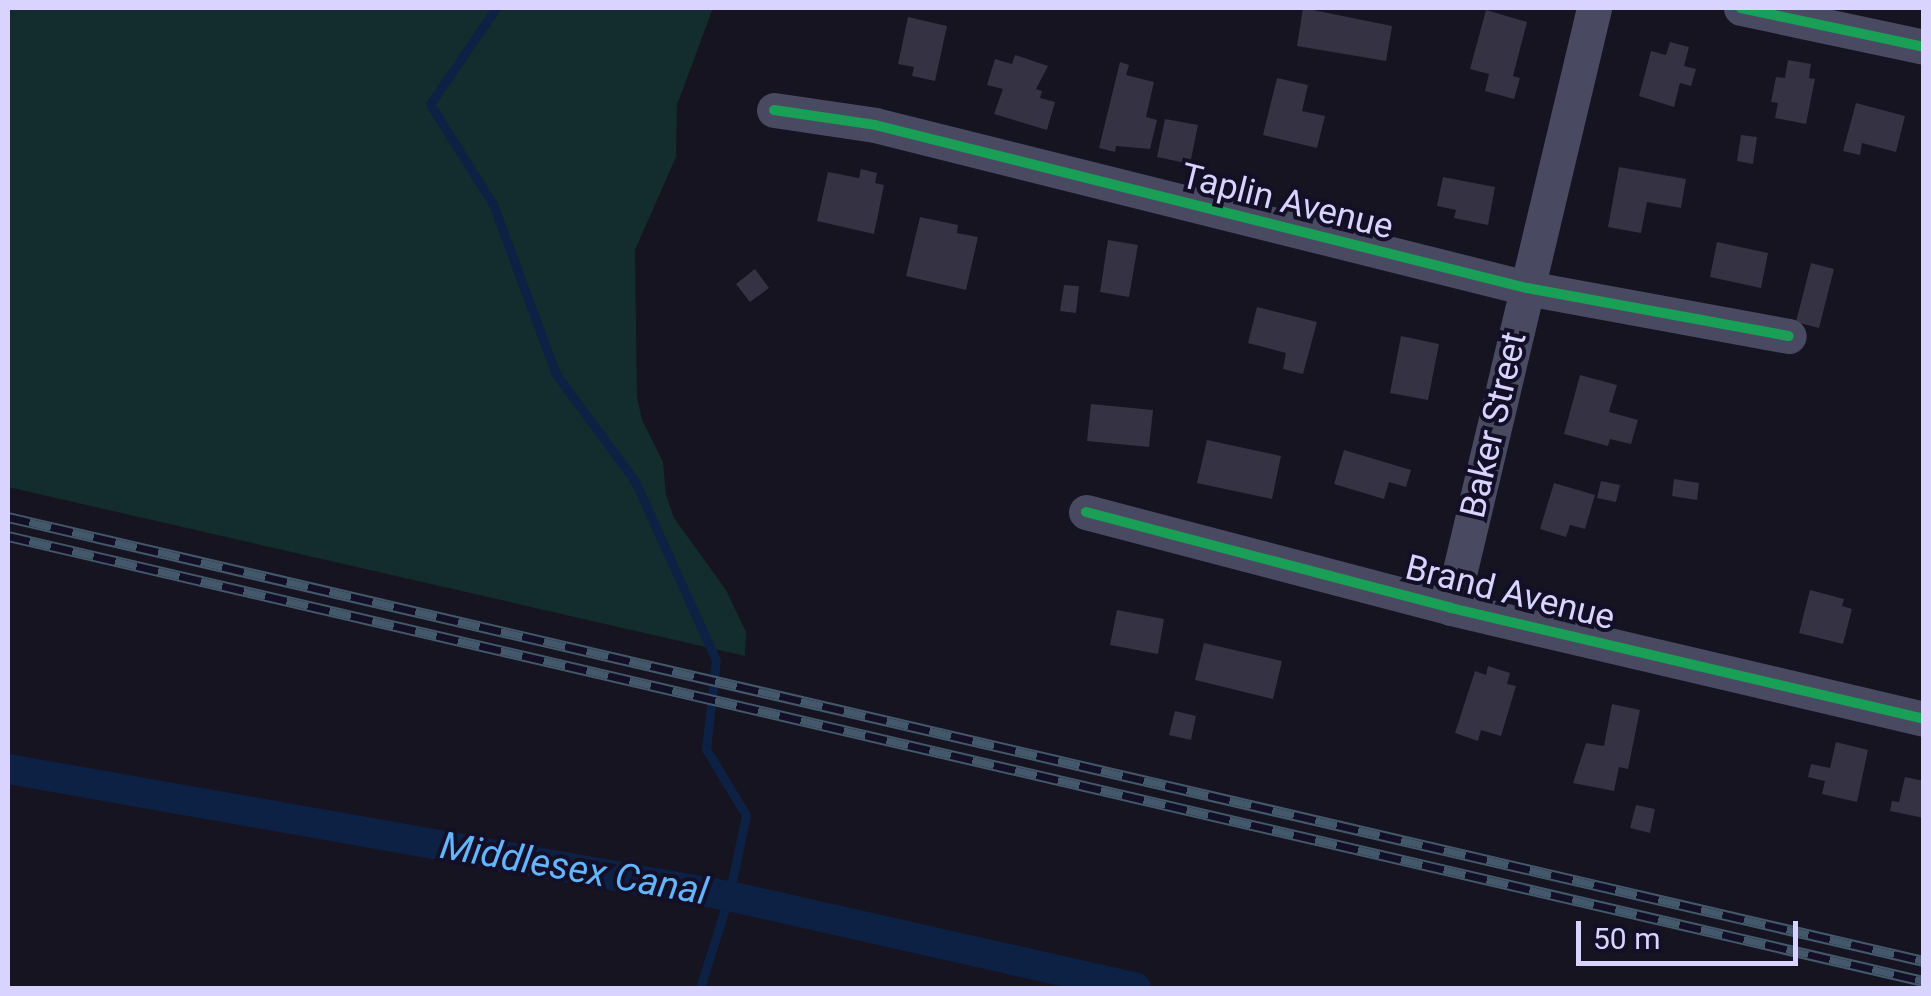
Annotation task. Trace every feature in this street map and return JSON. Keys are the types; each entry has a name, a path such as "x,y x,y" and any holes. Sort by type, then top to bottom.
{"street":[{"name":"Baker Street","path":"1451,608 1594,8"},
{"path":"1741,8 1924,48"},
{"name":"Taplin Avenue","path":"774,110 875,124 1526,288 1789,336"},
{"name":"Brand Avenue","path":"1086,512 1451,608 1924,719"}],"green space":[{"path":"8,8 713,8 677,105 676,157 635,250 637,397 642,420 663,462 666,495 674,518 726,590 746,632 745,656 8,487"}],"building":[{"path":"1303,8 1392,26 1386,61 1297,46"},
{"path":"1486,10 1527,22 1513,76 1520,78 1514,99 1485,91 1489,74 1470,69"},
{"path":"908,17 947,26 935,81 912,76 914,67 898,64"},
{"path":"1670,42 1689,47 1684,66 1696,69 1691,86 1680,83 1674,107 1639,96 1651,51 1666,55"},
{"path":"1015,55 1048,66 1036,89 1042,91 1040,98 1055,102 1047,130 994,114 1003,89 987,85 995,59 1012,64"},
{"path":"1788,60 1811,64 1809,78 1815,79 1806,124 1775,118 1778,103 1771,102 1776,77 1785,78"},
{"path":"1120,62 1129,65 1126,75 1154,82 1146,117 1157,120 1150,149 1116,146 1115,152 1099,148"},
{"path":"1277,78 1308,85 1302,111 1325,116 1317,148 1263,135"},
{"path":"1856,103 1905,116 1896,152 1862,143 1860,155 1843,151"},
{"path":"1165,119 1198,125 1190,164 1157,157"},
{"path":"1741,135 1757,137 1753,164 1737,161"},
{"path":"1619,167 1686,179 1681,208 1647,202 1641,233 1608,227"},
{"path":"861,169 877,173 875,183 884,185 874,234 817,221 828,172 859,178"},
{"path":"1443,177 1495,187 1488,225 1454,218 1456,210 1437,206"},
{"path":"920,217 958,225 957,233 978,237 966,290 906,276"},
{"path":"1108,240 1138,245 1129,297 1100,292"},
{"path":"1717,242 1768,253 1761,288 1710,277"},
{"path":"1811,263 1834,269 1819,328 1796,322"},
{"path":"755,269 769,288 750,302 736,284"},
{"path":"1064,285 1079,286 1076,313 1060,311"},
{"path":"1257,307 1317,322 1303,374 1283,369 1286,353 1248,343"},
{"path":"1401,336 1439,344 1428,400 1390,393"},
{"path":"1580,375 1617,385 1609,412 1638,420 1631,444 1610,439 1608,446 1564,434"},
{"path":"1091,404 1153,410 1149,447 1087,441"},
{"path":"1207,440 1281,456 1272,499 1197,483"},
{"path":"1344,450 1411,470 1406,487 1389,482 1384,499 1334,484"},
{"path":"1674,479 1699,483 1697,500 1672,496"},
{"path":"1601,481 1620,485 1616,502 1597,498"},
{"path":"1554,483 1595,495 1585,529 1570,525 1566,537 1540,529"},
{"path":"1810,590 1844,599 1842,606 1852,609 1843,644 1799,633"},
{"path":"1117,610 1164,619 1158,654 1110,645"},
{"path":"1204,643 1282,661 1273,699 1195,680"},
{"path":"1488,666 1510,673 1507,684 1516,686 1501,736 1481,730 1478,741 1455,733 1475,671 1486,675"},
{"path":"1612,704 1640,710 1628,769 1619,767 1614,791 1573,783 1586,743 1604,746"},
{"path":"1175,711 1196,716 1191,740 1169,735"},
{"path":"1836,742 1868,750 1857,802 1822,794 1825,781 1808,777 1811,764 1830,768"},
{"path":"1905,777 1924,781 1924,818 1890,811 1892,801 1899,802"},
{"path":"1636,805 1655,809 1650,833 1630,828"}],"waterway":[{"path":"496,8 430,104 493,204 556,374 635,481 716,660 706,749 746,815 729,896 700,988"},
{"name":"Middlesex Canal","path":"8,769 729,896 1136,988"}],"railway":[{"path":"8,517 1924,961"},
{"path":"8,536 1924,981"}],"cycle path":[{"path":"1741,8 1924,47"},
{"path":"774,110 875,125 1527,288 1789,336"},
{"path":"1086,512 1451,608 1924,719"}]}
